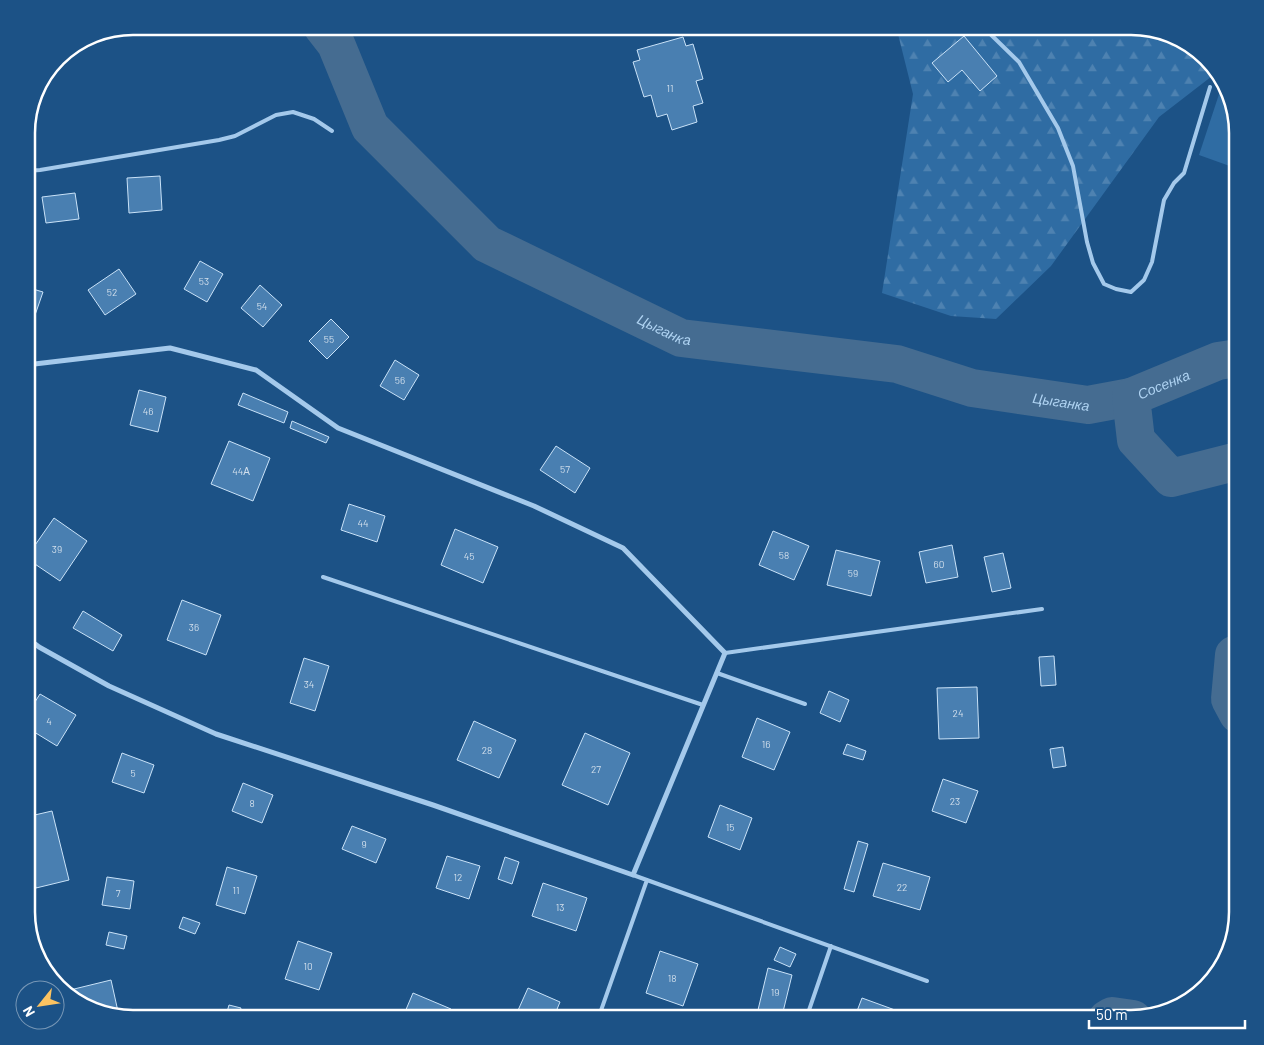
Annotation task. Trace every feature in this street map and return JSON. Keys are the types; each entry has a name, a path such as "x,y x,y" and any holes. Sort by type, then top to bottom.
{"street":[{"path":"35,364 170,348 256,370 338,428 534,506 623,548 725,653 633,875 433,805 216,734 109,686 35,644"}],"lane":[{"path":"991,35 1019,62 1058,128 1073,166 1087,242 1093,263 1104,284 1116,290 1131,292 1144,280 1152,262 1164,200 1174,183 1184,173 1210,86"},
{"path":"35,170 219,140 235,136 276,115 293,112 314,119 332,131"},
{"path":"323,577 704,704"},
{"path":"725,653 1042,608"},
{"path":"717,673 805,704"},
{"path":"633,875 927,981"},
{"path":"601,1010 647,880"},
{"path":"809,1010 831,946"}],"green space":[{"path":"898,35 1138,35 1169,42 1186,51 1212,76 1159,117 1051,266 996,319 951,316 882,293 913,94"},
{"path":"1220,91 1226,107 1228,120 1229,166 1199,155"}],"building":[{"path":"964,36 997,76 980,91 962,70 948,82 932,63"},
{"path":"683,37 686,46 693,44 703,79 696,81 703,103 693,106 697,122 672,130 667,114 657,117 651,95 644,97 633,62 640,60 637,50"},
{"path":"160,176 162,210 129,213 127,178"},
{"path":"75,193 79,219 46,223 42,197"},
{"path":"200,261 223,274 207,302 184,289"},
{"path":"119,269 136,294 105,315 88,290"},
{"path":"260,285 282,305 263,327 241,308"},
{"path":"35,290 43,292 35,315"},
{"path":"331,319 349,337 327,359 309,341"},
{"path":"395,360 419,375 404,400 380,386"},
{"path":"139,390 166,397 158,432 130,425"},
{"path":"243,393 288,412 284,423 238,405"},
{"path":"292,421 329,437 326,443 290,428"},
{"path":"229,441 270,458 253,501 211,484"},
{"path":"556,446 590,468 575,493 540,470"},
{"path":"349,504 385,516 377,542 341,530"},
{"path":"54,518 87,541 60,581 35,564 35,545"},
{"path":"455,529 498,547 483,583 441,565"},
{"path":"773,531 809,546 794,580 759,565"},
{"path":"952,545 958,577 926,583 919,552"},
{"path":"836,550 880,561 871,596 827,585"},
{"path":"1003,553 1011,588 992,592 984,557"},
{"path":"182,600 221,615 206,655 167,640"},
{"path":"83,611 122,635 113,651 73,628"},
{"path":"1054,656 1056,685 1041,686 1039,657"},
{"path":"304,658 329,666 315,711 290,703"},
{"path":"977,687 979,738 939,739 937,688"},
{"path":"829,691 849,700 840,722 820,713"},
{"path":"40,694 76,715 57,746 35,733 35,702"},
{"path":"757,718 790,732 774,770 742,757"},
{"path":"474,721 516,740 499,778 457,760"},
{"path":"585,733 630,753 608,805 562,785"},
{"path":"847,744 866,751 863,760 843,754"},
{"path":"1063,747 1066,766 1053,768 1050,749"},
{"path":"122,753 154,765 144,793 112,782"},
{"path":"943,779 978,791 966,823 932,811"},
{"path":"243,783 273,795 262,823 232,811"},
{"path":"720,805 752,818 740,850 708,837"},
{"path":"52,811 69,880 36,888 35,815"},
{"path":"352,826 386,839 376,863 342,849"},
{"path":"858,841 868,844 854,892 844,889"},
{"path":"447,856 480,866 469,899 436,888"},
{"path":"505,857 519,862 512,884 498,879"},
{"path":"883,863 930,877 920,910 873,896"},
{"path":"227,867 257,876 245,914 216,905"},
{"path":"107,877 134,881 130,909 102,905"},
{"path":"543,883 587,898 576,931 532,916"},
{"path":"183,917 200,923 195,934 179,928"},
{"path":"109,932 127,936 124,949 106,945"},
{"path":"298,941 332,953 319,990 285,979"},
{"path":"780,947 796,954 790,967 774,960"},
{"path":"660,951 698,964 683,1006 646,993"},
{"path":"768,968 792,975 783,1010 758,1010"},
{"path":"111,980 117,1009 95,1003 72,989"},
{"path":"528,988 560,1002 557,1010 518,1010"},
{"path":"413,993 451,1009 451,1010 406,1010"},
{"path":"862,998 895,1010 857,1010"},
{"path":"229,1005 241,1008 240,1010 228,1010"}],"waterway":[{"name":"Цыганка","path":"329,35 336,44 370,127 487,244 681,338 897,364 972,388 1088,405 1131,397"},
{"name":"Сосенка","path":"1229,359 1218,361 1131,397 1136,440 1171,478 1229,463"}]}
